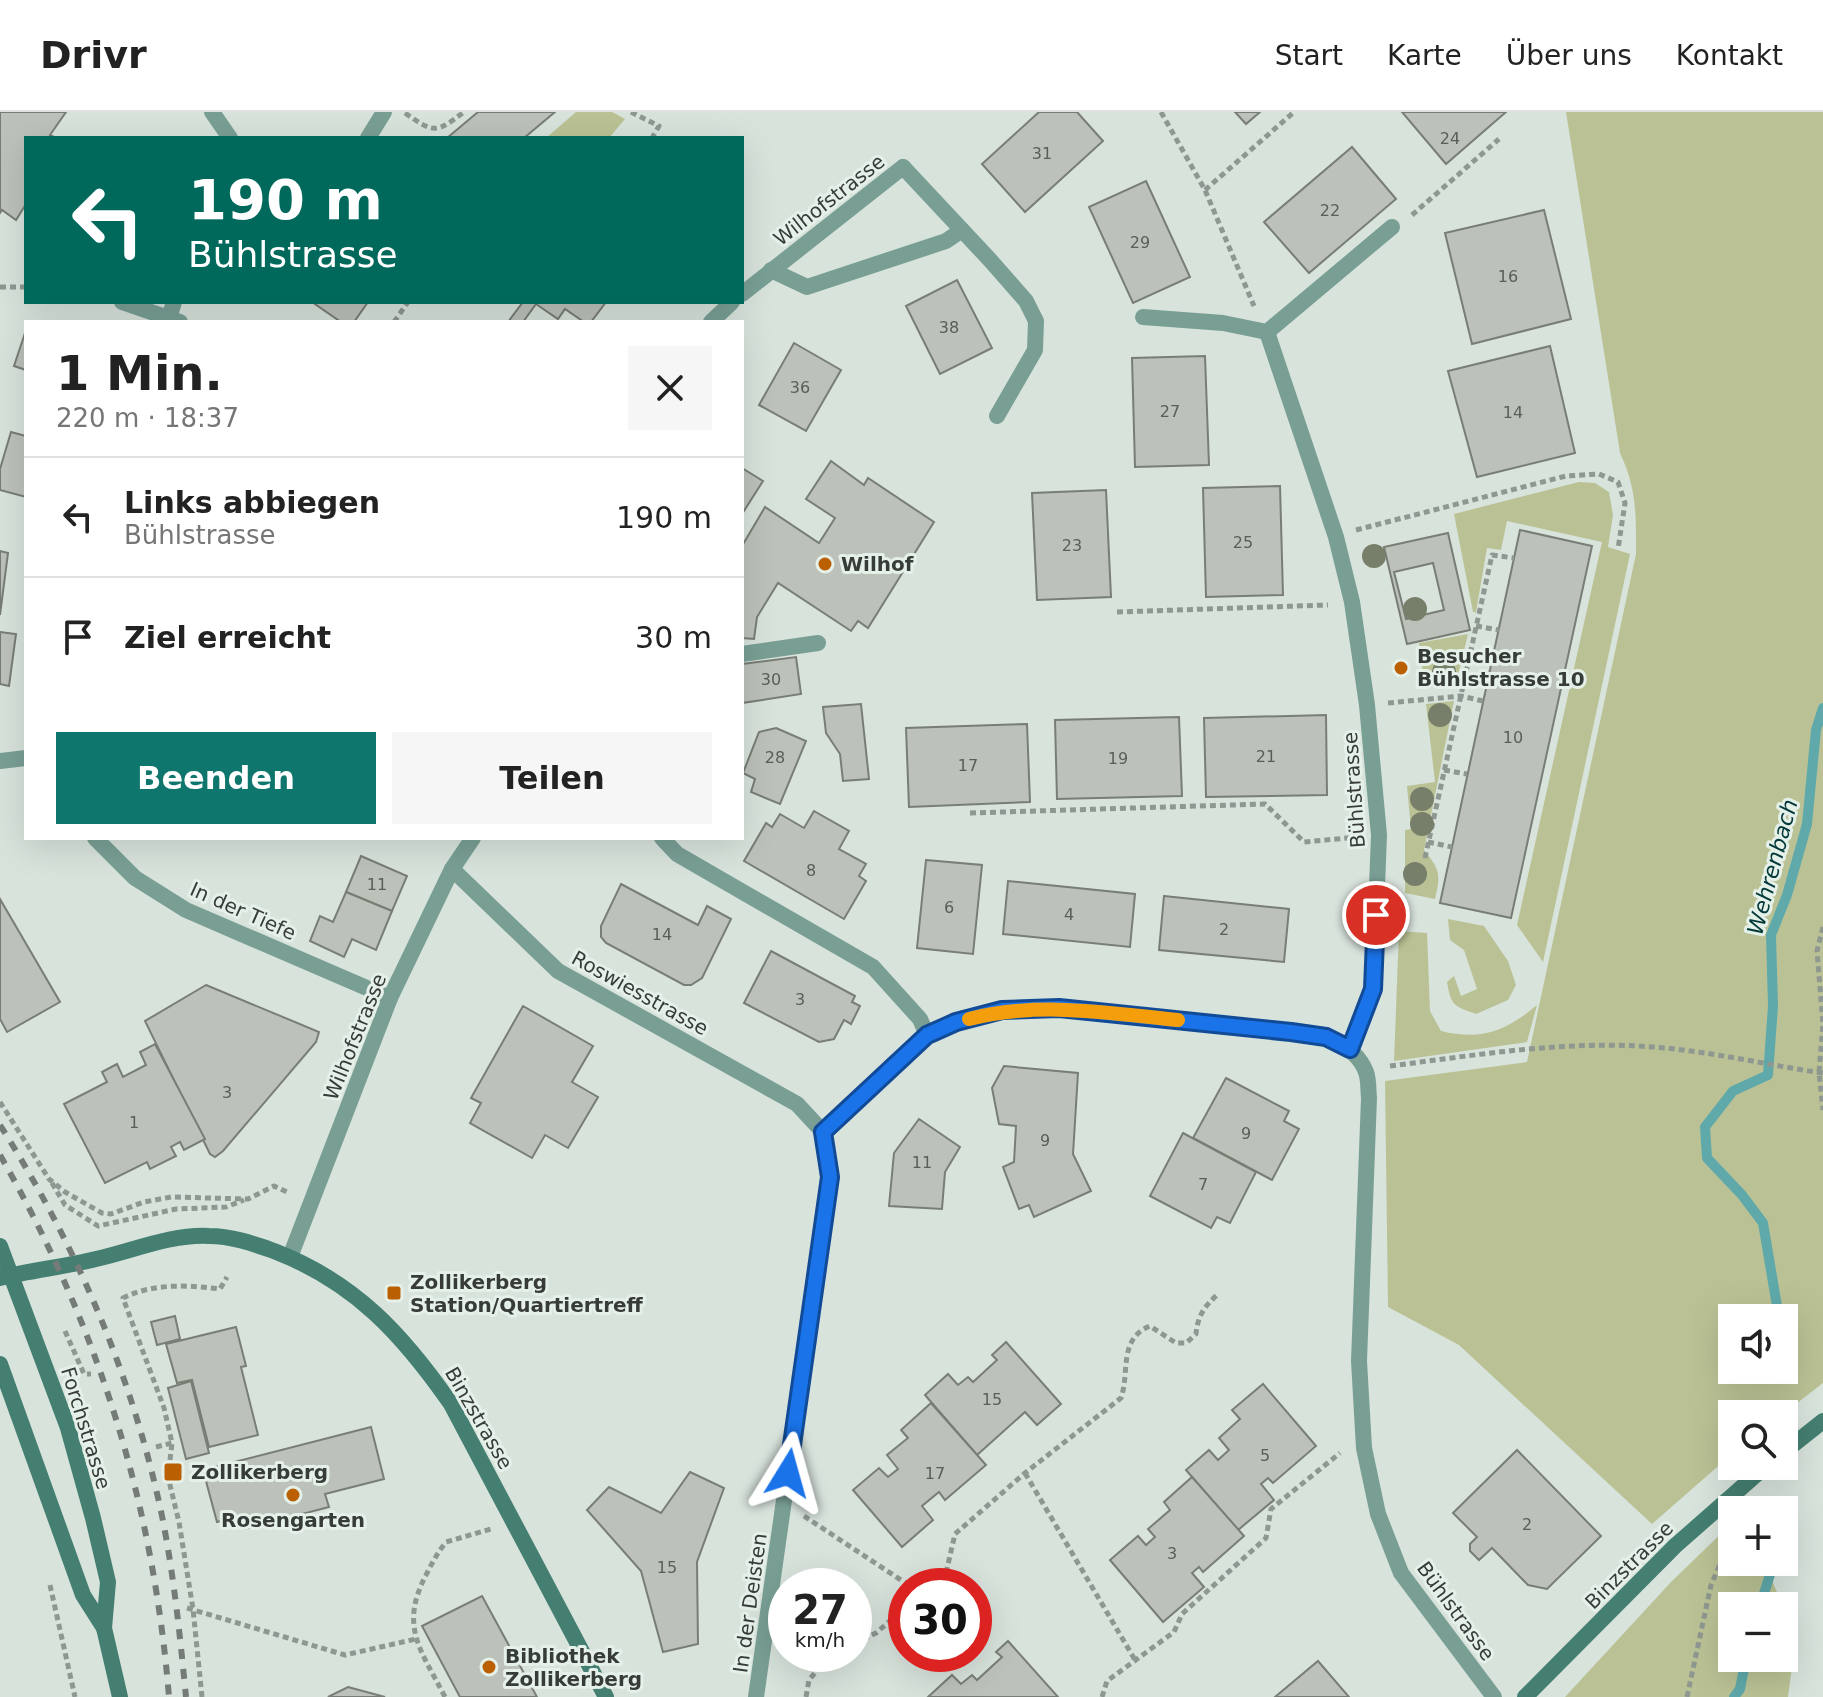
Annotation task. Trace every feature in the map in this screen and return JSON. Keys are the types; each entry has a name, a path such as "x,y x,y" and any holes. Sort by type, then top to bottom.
{"main road":[{"name":"Binzstrasse","path":"6,1277 59,1268 176,1238 209,1236 249,1242 315,1268 376,1311 425,1367 451,1404 606,1697"},
{"name":"Forchstrasse","path":"0,1246 6,1277 68,1428 93,1518 108,1582 104,1628 120,1697"},
{"name":"Forchstrasse","path":"0,1364 83,1595 104,1628"},
{"path":"1798,1441 1823,1421"},
{"name":"Binzstrasse","path":"1525,1697 1675,1546 1750,1480"}],"street":[{"path":"212,112 230,136"},
{"path":"369,136 384,112"},
{"name":"Wilhofstrasse","path":"744,292 903,167 962,230"},
{"path":"1143,317 1223,323 1267,332 1392,227"},
{"path":"771,270 807,287 946,241 962,230 1026,301 1036,321 1035,350 997,416"},
{"path":"125,304 145,316 174,314"},
{"path":"713,320 730,304"},
{"name":"Bühlstrasse","path":"1267,332 1336,537 1352,602 1367,705 1379,835 1373,989 1350,1049"},
{"path":"744,654 818,643"},
{"path":"0,761 24,758"},
{"name":"In der Tiefe","path":"97,840 135,878 186,910 390,998"},
{"name":"Wilhofstrasse","path":"290,1257 390,998 452,869 472,840"},
{"path":"664,840 677,854 873,967 920,1019 927,1035"},
{"name":"Roswiesstrasse","path":"452,869 558,971 797,1104 823,1132"},
{"path":"823,1132 927,1035 956,1022 1002,1010 1059,1008 1326,1037 1350,1049 1366,1072"},
{"name":"Bühlstrasse","path":"1366,1072 1369,1098 1359,1361 1364,1448 1378,1514 1401,1573 1494,1697"},
{"name":"In der Deisten","path":"756,1697 830,1177 823,1132"}],"path":[{"path":"405,112 421,124 435,129 442,129 464,112"},
{"path":"631,112 659,126 653,136"},
{"path":"1161,112 1205,190 1241,280 1267,332"},
{"path":"1205,190 1294,112"},
{"path":"0,287 24,287"},
{"path":"1336,537 1566,476 1599,474 1618,482 1625,503 1618,549"},
{"path":"1425,858 1492,555 1514,558"},
{"path":"1117,612 1352,602"},
{"path":"1476,626 1499,630"},
{"path":"1367,705 1461,696 1483,701"},
{"path":"1444,770 1467,774"},
{"path":"970,813 1265,804 1304,842 1379,835"},
{"path":"1428,842 1452,847"},
{"path":"1823,927 1817,951 1823,1024 1823,1110"},
{"path":"1366,1072 1533,1048 1584,1046 1653,1047 1821,1072"},
{"path":"0,1102 65,1205 98,1226 176,1209 226,1207 274,1186 294,1195"},
{"path":"49,1179 77,1199 111,1216 144,1202 171,1197 248,1199"},
{"path":"202,1697 179,1522 168,1477 172,1443 164,1408 123,1298 157,1287 193,1285 220,1289 227,1277"},
{"path":"947,1568 955,1534 1025,1473 1121,1398 1126,1354 1140,1330 1150,1326 1176,1343 1186,1343 1196,1334 1198,1316 1205,1305 1218,1294"},
{"path":"65,1331 84,1374 91,1374"},
{"path":"156,1447 172,1443"},
{"path":"1102,1697 1107,1681 1174,1632 1182,1614 1266,1538 1271,1509 1329,1461"},
{"path":"1025,1473 1135,1660"},
{"path":"784,1502 888,1571"},
{"path":"445,1697 416,1639 412,1617 417,1591 446,1542 515,1523"},
{"path":"1687,1697 1711,1585 1718,1569"},
{"path":"190,1608 345,1655 416,1639"},
{"path":"872,1635 888,1623"},
{"path":"806,1697 809,1680 816,1672"}],"green space":[{"path":"576,112 612,112 625,119 611,136 548,136"},
{"path":"1566,112 1823,112 1823,1383 1798,1402 1718,1400 1718,1466 1652,1524 1459,1345 1388,1307 1385,1081 1527,1062 1636,554 1633,490 1620,453"},
{"path":"1579,482 1595,483 1609,492 1613,515 1608,547 1630,554 1543,962 1517,925 1602,542 1507,521 1501,550 1487,548 1476,612 1473,612 1454,514"},
{"path":"1468,634 1456,684 1425,688 1419,643"},
{"path":"1454,701 1424,850 1438,873 1435,899 1405,893 1405,830 1411,829 1407,786 1435,782 1426,704"},
{"path":"1448,919 1484,926 1508,961 1516,985 1508,1000 1476,1014 1458,1007 1452,1001 1447,982 1454,976 1461,996 1477,989 1464,950 1450,940"},
{"path":"1399,931 1427,933 1430,1011 1441,1031 1469,1035 1493,1032 1537,1005 1527,1042 1394,1061"},
{"path":"1718,1537 1718,1576 1770,1576 1777,1592 1718,1592 1718,1672 1791,1672 1788,1697 1565,1697 1671,1582"}],"building":[{"path":"0,112 66,112 52,136 24,136 24,207 16,220 2,210 0,213"},
{"path":"478,112 555,112 526,136 449,136"},
{"path":"1039,112 1077,112 1103,141 1025,212 982,164"},
{"path":"1235,112 1260,112 1246,124"},
{"path":"1402,112 1506,112 1446,164"},
{"path":"1352,147 1396,199 1309,273 1264,222"},
{"path":"1146,181 1190,277 1133,303 1089,207"},
{"path":"1544,210 1571,319 1472,344 1445,233"},
{"path":"957,280 992,348 940,374 906,306"},
{"path":"315,304 367,304 355,320 338,320"},
{"path":"522,304 536,304 524,320 510,320"},
{"path":"536,304 604,304 592,320 581,320 565,309 558,319"},
{"path":"24,336 24,369 14,366"},
{"path":"794,343 841,370 806,431 759,405"},
{"path":"1550,346 1575,453 1477,477 1448,371"},
{"path":"1205,356 1209,465 1135,467 1132,358"},
{"path":"11,432 24,435 24,496 0,490 0,469"},
{"name":"Wilhof","path":"831,461 864,485 868,478 934,522 868,628 858,621 851,631 778,583 757,617 754,639 744,638 744,543 765,507 819,543 835,518 806,499"},
{"path":"744,469 763,481 744,511"},
{"path":"1280,486 1283,595 1206,597 1203,488"},
{"path":"1106,490 1111,597 1037,600 1032,493"},
{"path":"1520,530 1592,546 1511,918 1440,903"},
{"path":"1448,533 1470,630 1407,644 1384,547","holes":["1433,563 1444,610 1406,619 1394,572"]},
{"path":"0,551 8,553 0,615"},
{"path":"0,632 16,634 9,686 0,684"},
{"path":"796,657 801,694 744,703 744,664"},
{"path":"861,704 869,779 843,781 840,754 826,733 823,707"},
{"path":"1326,715 1327,795 1206,797 1204,718"},
{"path":"1179,717 1182,796 1057,799 1055,720"},
{"path":"1027,724 1030,802 909,807 906,728"},
{"path":"776,728 806,741 780,804 751,792 755,779 744,774 759,732"},
{"path":"814,811 849,831 839,849 866,864 859,876 866,881 844,919 744,861 766,823 772,827 780,814 804,828"},
{"path":"361,856 407,876 392,911 346,892"},
{"path":"926,860 982,865 973,954 917,948"},
{"path":"1008,881 1135,894 1130,947 1003,934"},
{"path":"621,884 698,925 707,906 731,919 702,978 691,985 684,985 606,943 601,937 601,926"},
{"path":"346,892 392,911 376,950 352,939 344,957 310,941 320,916 333,922"},
{"path":"1164,896 1289,909 1284,962 1159,950"},
{"path":"0,899 60,1002 7,1032 0,1019"},
{"path":"771,951 855,996 852,1002 860,1006 851,1024 844,1020 834,1039 819,1042 744,1003"},
{"path":"206,985 319,1032 316,1042 215,1157 210,1154 145,1021"},
{"path":"523,1006 593,1046 572,1082 598,1097 568,1148 545,1135 532,1158 470,1123 481,1103 471,1098"},
{"path":"155,1044 205,1139 184,1150 180,1142 171,1147 176,1156 150,1169 147,1162 105,1183 64,1104 107,1082 102,1072 117,1064 123,1077 146,1065 140,1052"},
{"path":"1004,1066 1078,1073 1073,1154 1091,1191 1034,1217 1029,1205 1019,1209 1003,1167 1014,1162 1016,1126 999,1124 992,1088"},
{"path":"1226,1078 1289,1111 1284,1121 1299,1129 1272,1180 1193,1138"},
{"path":"919,1119 960,1147 945,1172 942,1209 889,1206 894,1153"},
{"path":"1183,1133 1256,1172 1230,1223 1217,1217 1211,1228 1150,1196"},
{"path":"175,1316 180,1339 157,1345 151,1322"},
{"path":"236,1327 246,1366 241,1367 258,1435 209,1447 192,1380 177,1383 166,1344"},
{"path":"1006,1342 1061,1404 1037,1425 1025,1412 977,1455 925,1395 948,1374 958,1385 968,1377 973,1382 997,1360 992,1355"},
{"path":"191,1381 209,1453 186,1459 168,1388"},
{"path":"1263,1384 1316,1446 1273,1483 1268,1478 1261,1484 1274,1500 1238,1530 1186,1470 1209,1450 1218,1460 1229,1450 1219,1438 1240,1419 1232,1410"},
{"path":"931,1403 986,1465 945,1500 939,1492 922,1506 933,1520 902,1547 853,1490 879,1468 888,1477 898,1469 887,1455 908,1438 901,1430"},
{"path":"371,1427 384,1479 325,1494 329,1507 244,1529 241,1516 217,1522 203,1470"},
{"path":"1517,1450 1601,1536 1547,1589 1528,1585 1492,1548 1479,1560 1470,1551 1470,1544 1477,1537 1453,1513"},
{"path":"690,1472 724,1488 697,1562 698,1644 663,1652 641,1571 587,1510 609,1487 661,1513"},
{"path":"1192,1477 1244,1536 1203,1572 1199,1567 1192,1573 1204,1587 1163,1622 1110,1560 1138,1536 1146,1545 1155,1537 1148,1529 1170,1510 1164,1502"},
{"path":"482,1596 537,1697 460,1697 422,1626"},
{"path":"1008,1641 1058,1697 928,1697 952,1675 961,1684 972,1675 977,1680 986,1672 992,1672 992,1666 1002,1657 996,1652"},
{"path":"1318,1661 1349,1697 1275,1697"},
{"path":"348,1687 385,1697 328,1697"}],"waterway":[{"name":"Wehrenbach","path":"1777,1304 1763,1223 1707,1158 1705,1127 1733,1091 1768,1075 1773,1006 1771,935 1787,895 1807,824 1816,730 1823,708"},
{"name":"Wehrenbach","path":"1764,1592 1770,1576"},
{"name":"Wehrenbach","path":"1734,1697 1740,1689 1743,1672"}],"railway":[{"path":"0,1125 77,1265 99,1313 135,1413 162,1516 186,1697"},
{"path":"0,1155 66,1284 115,1417 150,1554 169,1697"}],"slow traffic":[{"path":"969,1019 1002,1010 1059,1008 1178,1020"}],"place":[{"name":"Wilhof","path":"825,564"},
{"name":"Besucher Bühlstrasse 10","path":"1401,668"},
{"name":"Zollikerberg Station/Quartiertreff","path":"394,1293"},
{"name":"Zollikerberg","path":"173,1472"},
{"name":"Rosengarten","path":"293,1495"},
{"name":"Bibliothek Zollikerberg","path":"489,1667"}],"route":[{"path":"788,1473 830,1177 823,1132 885,1072 927,1035 956,1022 1002,1010 1059,1008 1291,1032 1326,1037 1350,1049 1373,989 1376,915"}]}
